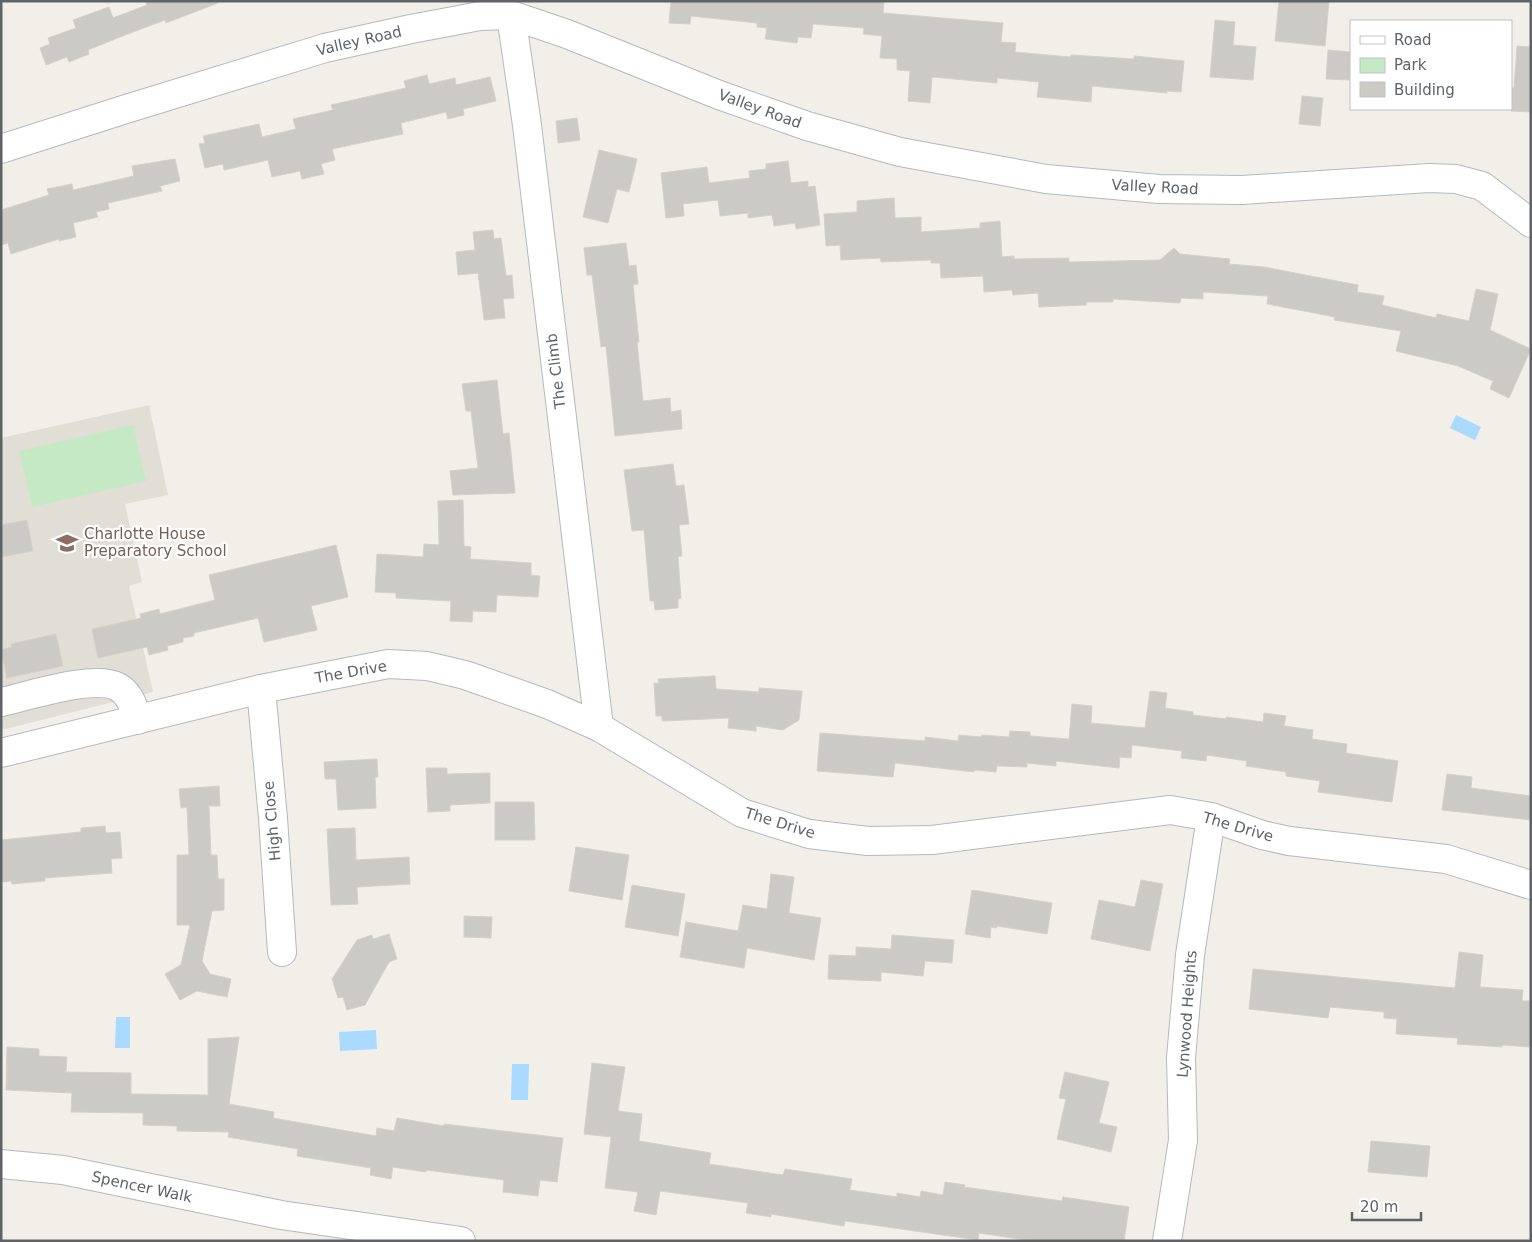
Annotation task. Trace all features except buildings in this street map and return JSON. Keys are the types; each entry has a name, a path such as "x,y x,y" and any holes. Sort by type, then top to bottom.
{"street":[{"name":"Valley Road","path":"1,149 325,48 480,16 511,15 567,34 719,95 807,126 900,152 1046,179 1159,189 1242,190 1429,178 1456,178 1482,186 1531,223"},
{"name":"The Climb","path":"511,15 527,125 599,727"},
{"name":"The Drive","path":"1,753 261,689 388,664 427,666 465,675 547,704 599,727 742,813 809,834 868,841 932,840 1170,810 1211,817 1262,835 1289,841 1446,860 1531,885"},
{"path":"1,702 77,684 105,682 118,687 125,693 133,704 137,720"},
{"name":"High Close","path":"261,689 273,818 282,952"},
{"name":"Lynwood Heights","path":"1167,1241 1183,1140 1181,1058 1190,955 1211,817"},
{"name":"Spencer Walk","path":"1,1164 63,1170 281,1215 461,1241"}],"shaded area":[{"name":"Charlotte House Preparatory School","path":"149,405 168,495 125,504 142,582 129,586 153,692 1,730 1,438"}],"green space":[{"path":"133,425 146,481 32,507 19,451"}],"water":[{"path":"1456,415 1481,427 1475,440 1450,428"},
{"path":"116,1017 130,1017 130,1048 115,1048"},
{"path":"376,1030 377,1049 340,1051 339,1032"},
{"path":"512,1064 529,1064 528,1100 511,1100"}],"place":[{"name":"Charlotte House Preparatory School","path":"67,543"}]}
